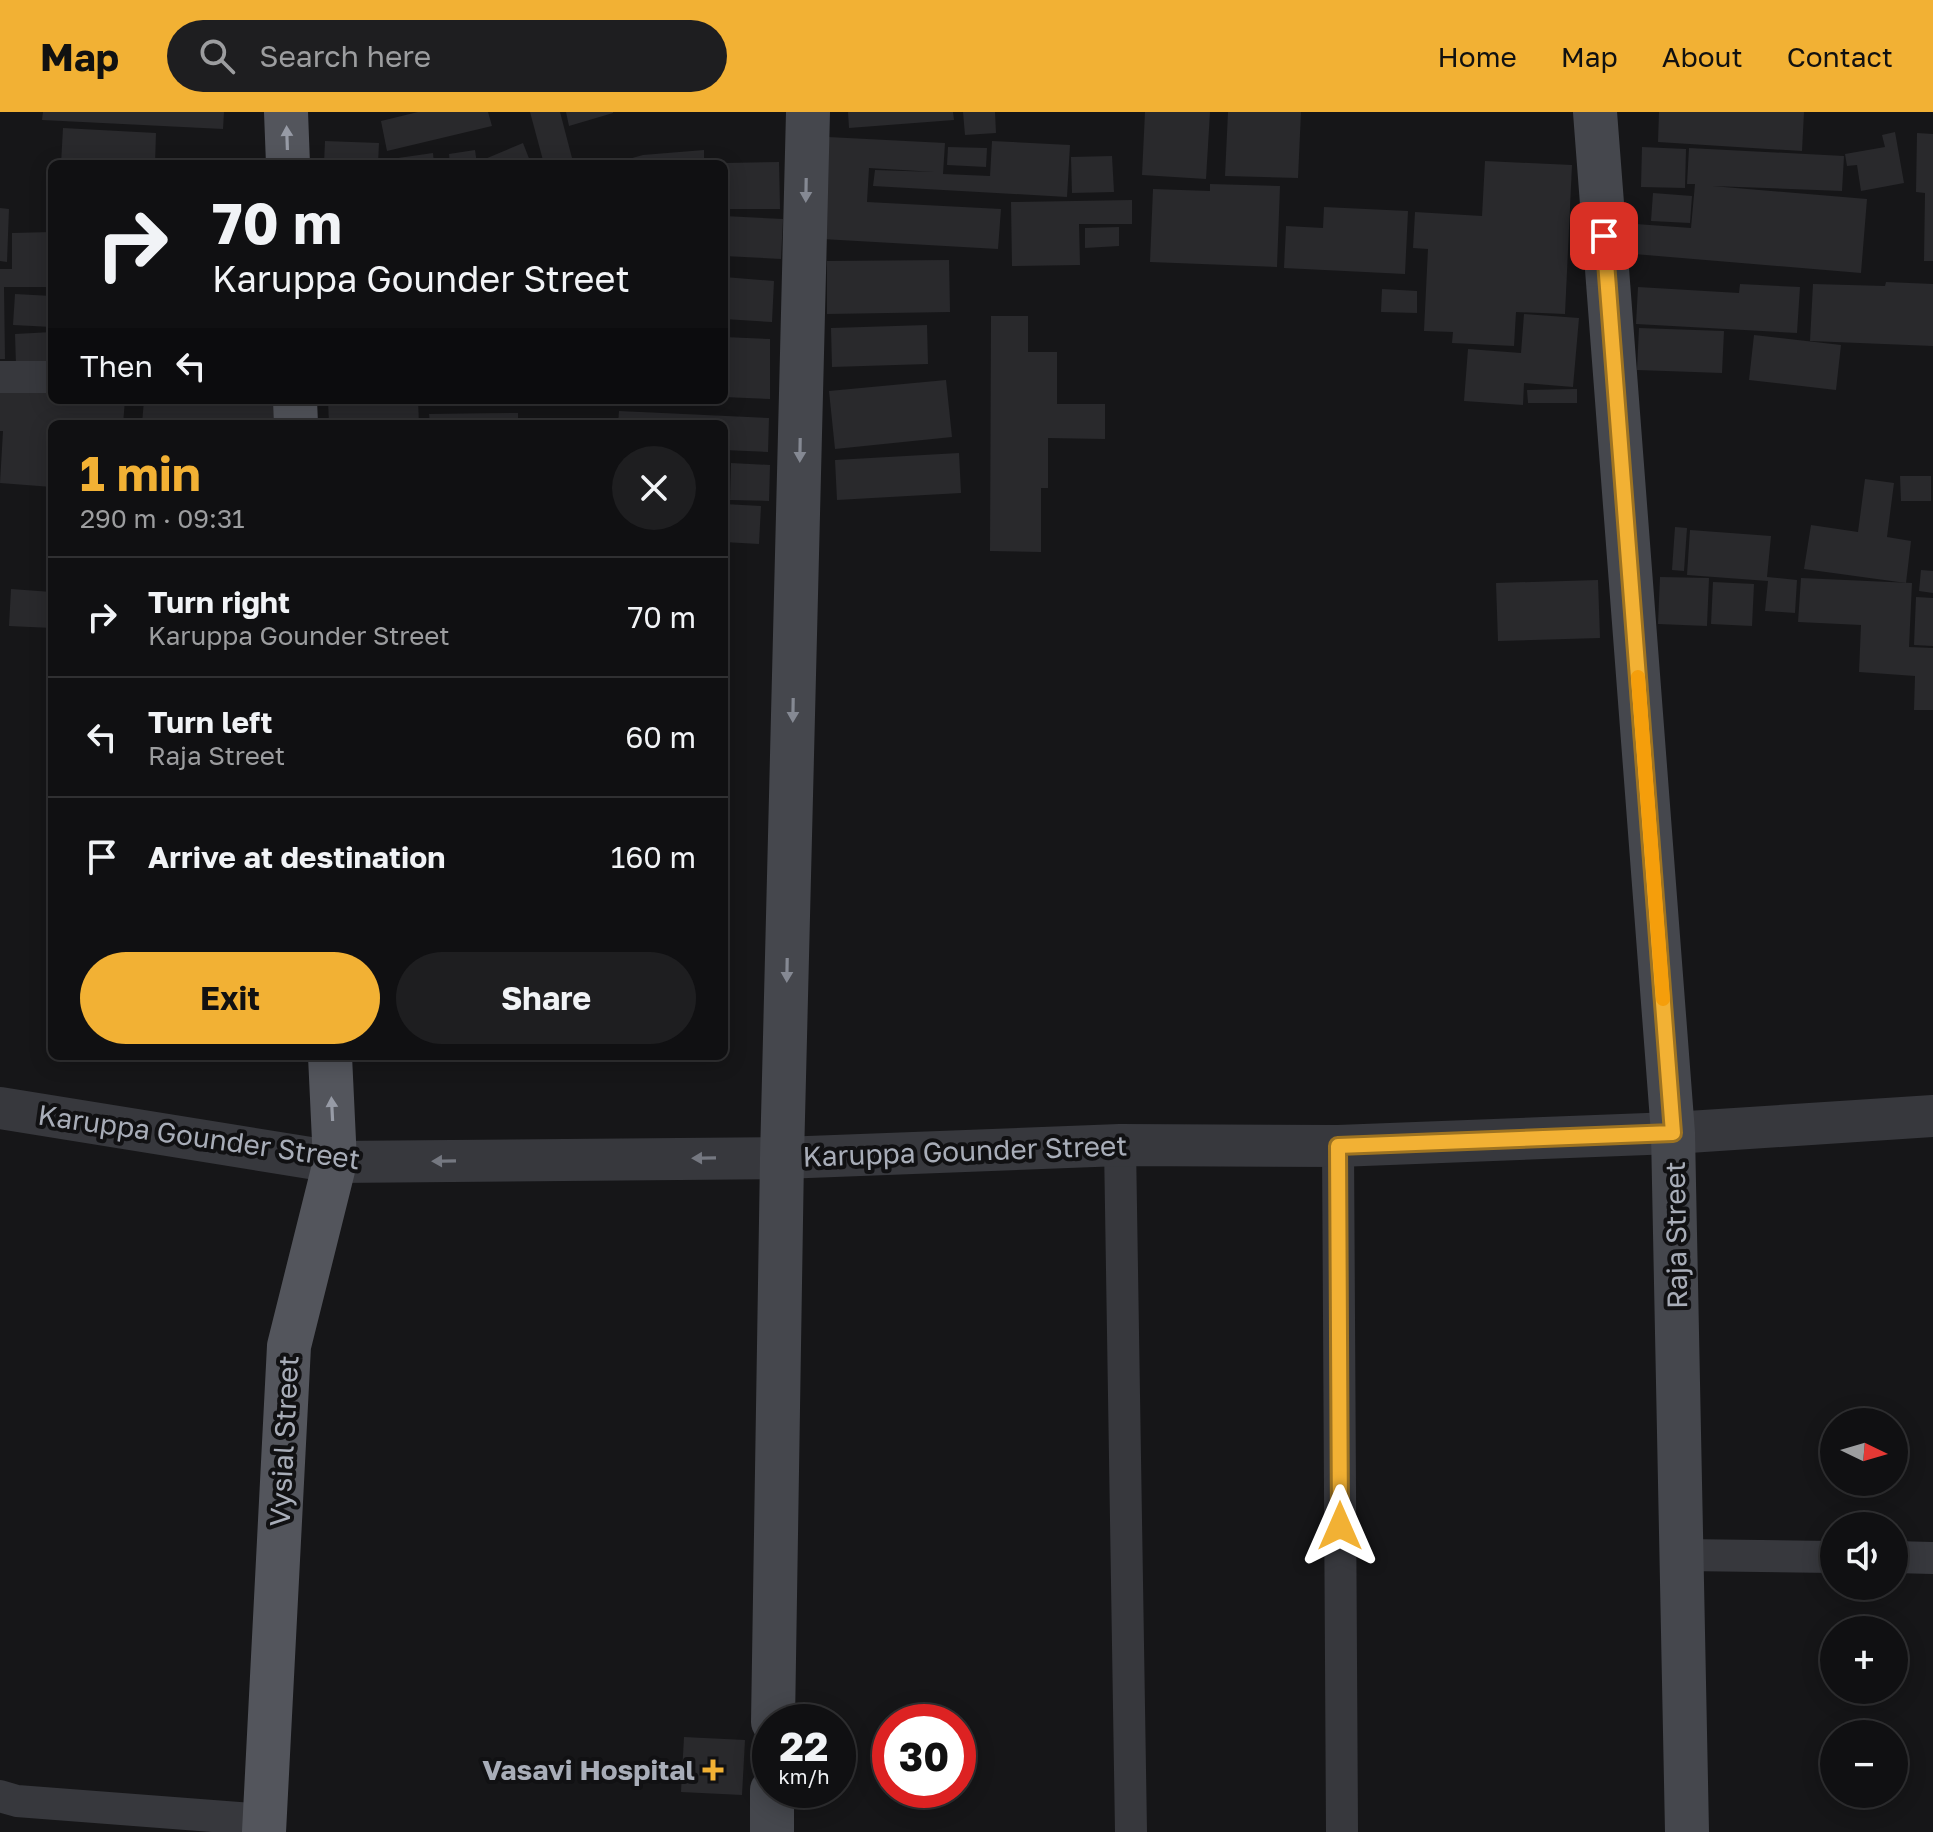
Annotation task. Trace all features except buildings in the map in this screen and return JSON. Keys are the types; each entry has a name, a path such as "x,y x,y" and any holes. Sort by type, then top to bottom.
{"main road":[{"path":"286,112 288,160"},
{"path":"773,1704 782,1158 808,112"},
{"name":"Raja Street","path":"1595,112 1673,1133 1684,1555 1687,1832"},
{"name":"Vysial Street","path":"264,1826 289,1346 335,1162 330,1060"},
{"path":"772,1808 772,1832"}],"street":[{"path":"0,377 48,377"},
{"name":"Karuppa Gounder Street","path":"0,1108 335,1162 782,1158 1120,1145 1338,1146 1673,1133 1933,1116"},
{"path":"1120,1145 1131,1832"},
{"path":"1338,1146 1342,1832"},
{"path":"1684,1555 1820,1557"},
{"path":"1908,1557 1933,1558"},
{"path":"0,1796 17,1801 264,1826"}],"slow traffic":[{"path":"1638,677 1663,999"}],"place":[{"name":"Vasavi Hospital","path":"713,1770"}],"route":[{"path":"1340,1526 1338,1146 1673,1133 1604,236"}]}
